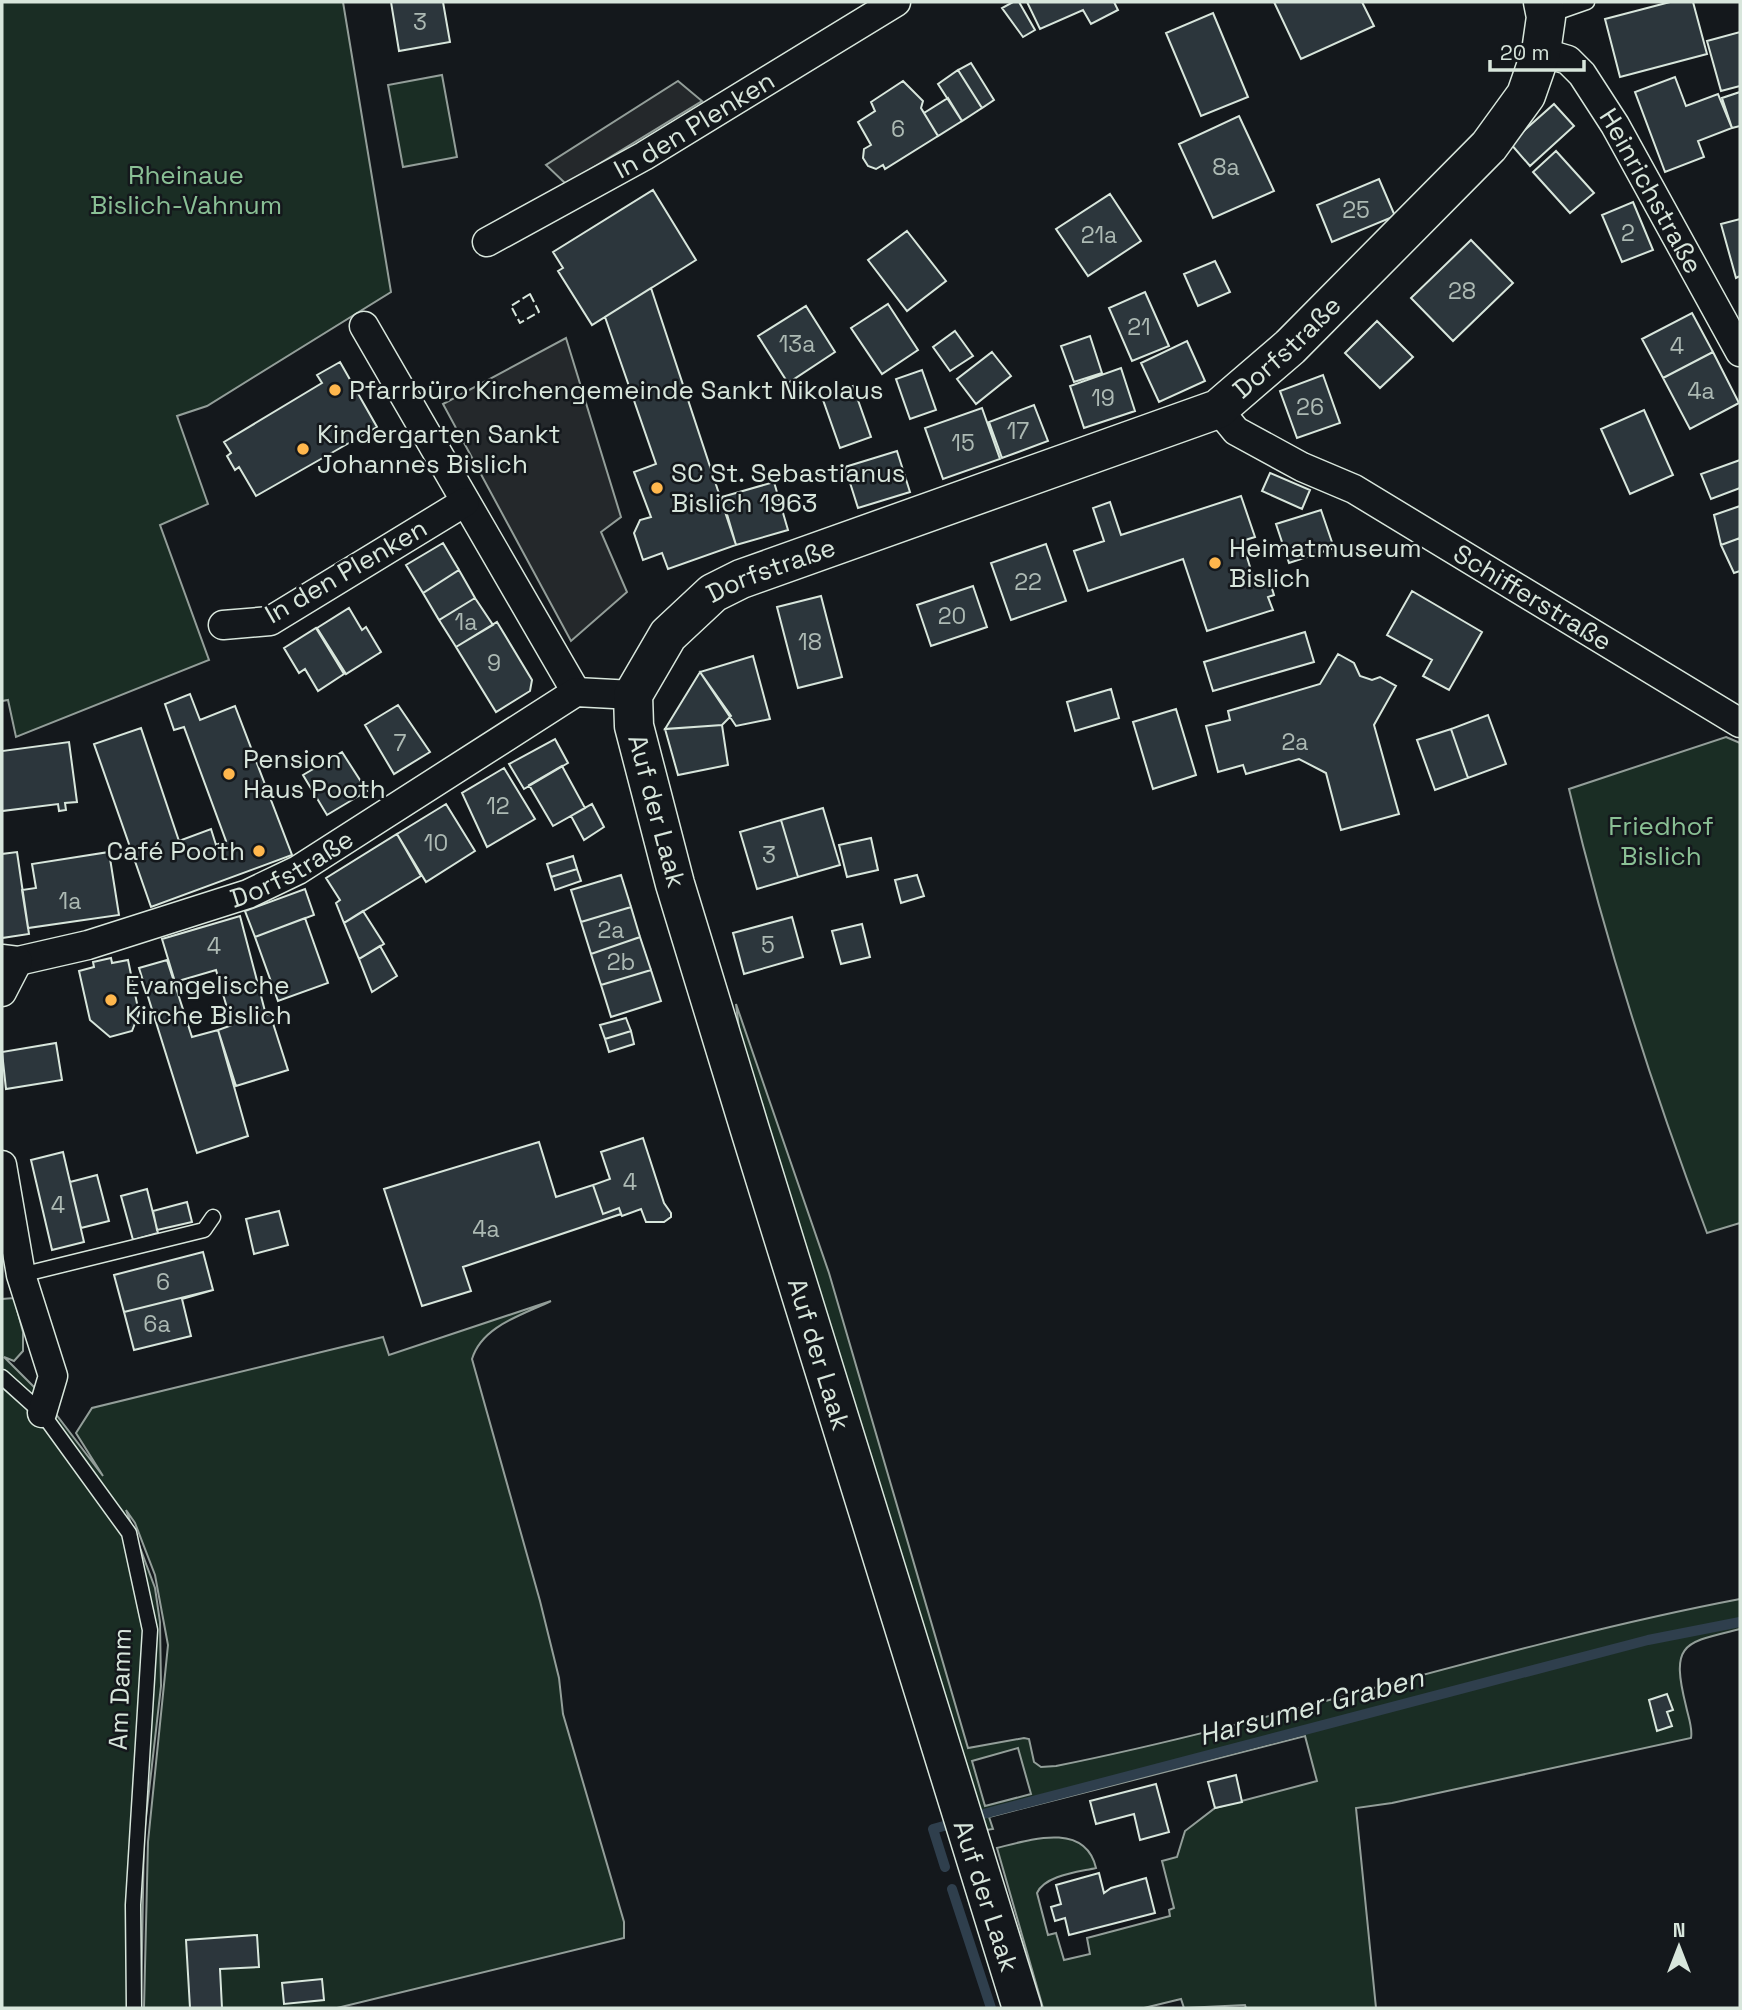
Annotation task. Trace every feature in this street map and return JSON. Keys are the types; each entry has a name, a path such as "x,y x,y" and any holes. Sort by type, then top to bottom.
{"main road":[{"name":"Dorfstraße","path":"633,695 668,635 713,593 741,579 1218,409 1290,347 1489,146 1526,95 1543,23"},
{"name":"Auf der Laak","path":"633,695 634,726 676,884 955,1799 1022,2008"}],"street":[{"name":"In den Plenken","path":"487,242 644,156 896,2"},
{"name":"Heinrichstraße","path":"1543,23 1568,60 1582,74 1615,125 1740,352"},
{"path":"364,326 576,692 633,695"},
{"name":"Schifferstraße","path":"1218,409 1236,431 1302,467 1354,489 1740,723"},
{"name":"In den Plenken","path":"223,625 270,621 465,502"},
{"name":"Dorfstraße","path":"10,960 88,945 235,898 298,870 576,692"},
{"path":"2,992 10,960"},
{"path":"2,1165 21,1275 53,1376 42,1413"}],"lane":[{"path":"1543,23 1587,2"},
{"path":"21,1275 204,1230 213,1217"},
{"name":"Am Damm","path":"2,1377 42,1413 129,1533 150,1630 133,1905 134,2008"}],"green space":[{"name":"Rheinaue Bislich-Vahnum","path":"2,2 343,2 391,292 207,406 177,416 208,504 160,525 209,660 16,737 8,700 2,701"},
{"path":"442,75 457,157 403,167 388,85"},
{"name":"Friedhof Bislich","path":"1726,737 1740,743 1740,1223 1707,1233 1667,1124 1631,1013 1598,902 1569,789"},
{"path":"736,1004 829,1273 968,1748 1029,1739 1034,1762 1041,1767 1056,1766 1227,1727 1568,1637 1740,1599 1740,1629 1694,1643 1681,1657 1681,1685 1691,1726 1691,1738 1392,1803 1356,1808 1376,2008 1246,2008 1245,2005 1184,2008 1181,1999 1144,2008 1043,2008 997,1848 1054,1837 1080,1844 1090,1853 1096,1868 1055,1878 1037,1893 1048,1935 1056,1933 1064,1960 1090,1954 1087,1938 1170,1916 1169,1910 1174,1908 1162,1861 1177,1857 1185,1831 1215,1808 1317,1781 1305,1736 989,1817 993,1829 980,1831 741,1045","holes":["1018,1748 1031,1794 985,1806 972,1761"]},
{"path":"14,1298 23,1332 23,1351 14,1361 4,1357 39,1392 103,1476 76,1433 92,1408 383,1337 389,1355 551,1301 494,1330 484,1338 472,1359 540,1601 559,1678 563,1714 624,1922 624,1938 337,2008 144,2008 148,1842 168,1645 155,1575 135,1523 126,1510 155,1588 160,1622 161,1686 144,1835 141,2008 2,2008 2,1299"}],"shaded area":[{"path":"678,81 702,101 566,184 546,165"},
{"path":"566,338 621,517 601,532 627,592 571,641 443,404"}],"building":[{"path":"391,2 443,2 450,42 399,51"},
{"path":"1019,2 1035,30 1023,37 1002,8"},
{"path":"1027,2 1114,2 1118,10 1091,24 1083,10 1040,29"},
{"path":"1274,2 1362,2 1374,26 1301,59"},
{"path":"1670,2 1693,2 1707,54 1620,77 1605,19"},
{"path":"1213,13 1248,97 1201,116 1166,33"},
{"path":"1740,32 1740,86 1721,91 1707,41"},
{"path":"971,63 994,100 982,108 958,70"},
{"path":"958,70 982,108 962,121 938,84"},
{"path":"1675,77 1686,106 1718,94 1732,128 1698,141 1704,157 1665,172 1635,92"},
{"path":"903,81 923,101 921,108 938,136 885,169 883,165 876,169 868,166 863,158 864,149 871,145 858,122 875,111 871,102"},
{"path":"1740,92 1740,126 1732,128 1722,98"},
{"path":"948,98 962,121 938,136 924,113"},
{"path":"1554,104 1574,126 1530,166 1510,143"},
{"path":"1239,116 1274,191 1213,218 1179,144"},
{"path":"1556,151 1594,193 1570,213 1533,172"},
{"path":"1379,179 1395,216 1332,242 1317,205"},
{"path":"653,190 696,260 592,325 558,271 563,268 553,252"},
{"path":"1110,194 1141,241 1088,276 1056,229"},
{"path":"1633,202 1653,250 1622,262 1602,215"},
{"path":"1740,219 1740,276 1736,278 1721,224"},
{"path":"907,231 946,281 907,311 868,260"},
{"path":"1471,240 1513,283 1453,341 1411,298"},
{"path":"1215,261 1230,292 1198,306 1184,274"},
{"path":"651,288 736,545 668,569 662,553 643,560 634,533 640,520 651,517 634,472 656,464 605,317"},
{"path":"1145,292 1169,346 1132,361 1109,308"},
{"path":"888,304 918,350 882,374 851,328"},
{"path":"806,306 835,352 788,383 758,336"},
{"path":"1692,313 1713,352 1663,378 1642,339"},
{"path":"1377,321 1413,357 1380,388 1345,353"},
{"path":"955,331 973,356 950,371 933,347"},
{"path":"1090,336 1102,373 1074,382 1061,346"},
{"path":"1187,341 1205,381 1159,402 1141,363"},
{"path":"992,352 1011,376 976,404 957,379"},
{"path":"1713,352 1739,403 1690,429 1663,378"},
{"path":"340,362 377,427 256,496 239,467 235,470 227,456 231,453 224,442 322,383 317,375"},
{"path":"1121,368 1135,411 1084,428 1070,386"},
{"path":"922,370 936,410 910,419 896,379"},
{"path":"1323,375 1340,423 1297,438 1280,391"},
{"path":"853,386 871,437 840,448 822,397"},
{"path":"1034,405 1048,441 1002,458 989,422"},
{"path":"982,408 1000,459 943,479 925,428"},
{"path":"1644,410 1673,475 1630,494 1601,429"},
{"path":"897,451 910,492 858,508 845,467"},
{"path":"1740,460 1740,488 1711,499 1701,474"},
{"path":"1270,473 1310,490 1302,509 1262,491"},
{"path":"774,482 788,530 736,545 722,497"},
{"path":"1241,496 1255,537 1242,541 1255,583 1269,579 1274,595 1268,597 1273,610 1207,631 1183,559 1088,591 1074,551 1104,541 1093,508 1110,502 1121,535"},
{"path":"1740,506 1740,538 1721,545 1714,515"},
{"path":"1321,510 1334,548 1289,563 1276,524"},
{"path":"1740,538 1740,571 1734,573 1721,545"},
{"path":"443,543 459,570 423,593 406,565"},
{"path":"1046,544 1066,601 1011,620 991,563"},
{"path":"459,570 475,598 439,620 423,593"},
{"path":"973,586 987,627 931,646 917,605"},
{"path":"1412,591 1482,632 1449,690 1423,676 1432,660 1387,635"},
{"path":"821,596 842,677 798,688 777,607"},
{"path":"475,598 493,625 456,647 439,620"},
{"path":"349,608 362,630 366,627 381,652 346,674 317,628"},
{"path":"497,622 532,680 530,691 496,712 456,647"},
{"path":"316,628 344,674 318,691 305,669 299,673 284,648"},
{"path":"1305,632 1314,662 1213,691 1204,662"},
{"path":"1338,654 1354,663 1360,676 1372,680 1380,677 1396,686 1374,725 1399,814 1341,830 1326,773 1299,759 1246,774 1243,765 1218,772 1206,726 1230,720 1228,711 1320,684"},
{"path":"753,656 770,719 736,726 700,672"},
{"path":"700,672 731,716 722,725 665,729"},
{"path":"1111,689 1119,718 1075,731 1067,702"},
{"path":"190,694 200,720 235,706 292,855 151,907 94,744 141,728 179,841 211,829 216,845 226,841 184,727 174,730 165,704"},
{"path":"398,705 430,752 394,774 365,725"},
{"path":"1176,709 1196,775 1153,789 1133,722"},
{"path":"1488,715 1506,764 1468,778 1451,729"},
{"path":"722,725 728,765 678,775 665,729"},
{"path":"1451,729 1468,778 1435,790 1417,740"},
{"path":"555,739 568,763 524,789 509,764"},
{"path":"69,742 77,802 65,803 66,810 59,811 58,804 2,811 2,751"},
{"path":"342,752 367,791 327,815 303,775"},
{"path":"562,766 585,808 553,826 529,785"},
{"path":"504,768 535,819 487,847 462,793"},
{"path":"446,804 475,851 426,882 397,834"},
{"path":"592,804 604,827 584,840 571,816"},
{"path":"823,808 840,865 798,877 781,820"},
{"path":"781,820 798,877 757,889 740,832"},
{"path":"397,834 421,876 344,923 336,903 340,900 326,878"},
{"path":"871,838 878,870 847,877 839,845"},
{"path":"17,852 29,934 2,938 2,854"},
{"path":"109,852 119,915 28,928 22,890 36,888 32,864"},
{"path":"573,856 577,869 551,877 547,864"},
{"path":"577,869 581,881 555,890 551,877"},
{"path":"621,875 631,907 581,922 571,890"},
{"path":"917,875 924,896 901,903 895,880"},
{"path":"305,889 314,915 255,937 245,911"},
{"path":"631,907 640,937 591,954 581,922"},
{"path":"363,911 384,944 359,959 344,923"},
{"path":"240,916 266,1015 270,1014 288,1070 236,1086 218,1030 232,1025 216,970 175,982 162,939"},
{"path":"792,917 803,957 744,974 733,933"},
{"path":"305,918 328,983 278,1001 255,937"},
{"path":"862,924 870,957 841,964 832,931"},
{"path":"640,937 651,970 601,985 591,954"},
{"path":"380,946 397,976 372,992 359,959"},
{"name":"Evangelische Kirche Bislich","path":"111,958 112,963 128,960 139,1013 132,1031 110,1037 90,1020 79,971 94,967 93,962"},
{"path":"167,960 192,1037 218,1030 248,1136 197,1153 139,968"},
{"path":"651,970 661,1001 611,1017 601,985"},
{"path":"626,1018 631,1031 605,1039 600,1025"},
{"path":"631,1031 634,1044 609,1052 605,1039"},
{"path":"56,1043 62,1080 6,1089 2,1052"},
{"path":"643,1138 664,1203 671,1213 671,1217 664,1222 646,1222 641,1209 622,1216 619,1208 603,1214 593,1185 610,1179 601,1152"},
{"path":"539,1142 556,1197 593,1185 603,1214 619,1208 621,1214 463,1267 471,1291 422,1306 384,1189"},
{"path":"63,1152 84,1242 52,1250 31,1160"},
{"path":"97,1175 109,1221 81,1228 70,1182"},
{"path":"147,1189 158,1233 133,1240 121,1196"},
{"path":"187,1202 192,1222 157,1230 153,1211"},
{"path":"279,1211 288,1245 254,1254 246,1219"},
{"path":"203,1252 213,1290 124,1312 114,1275"},
{"path":"213,1290 182,1299 191,1336 134,1350 124,1312"},
{"path":"1667,1694 1673,1710 1667,1712 1672,1726 1657,1731 1649,1700"},
{"path":"1236,1775 1242,1802 1215,1808 1208,1782"},
{"path":"1156,1784 1169,1832 1140,1840 1134,1814 1096,1824 1090,1801"},
{"path":"1099,1873 1104,1893 1111,1888 1146,1878 1155,1913 1069,1935 1065,1918 1055,1921 1051,1907 1061,1904 1056,1885"},
{"path":"257,1935 259,1967 220,1969 222,2008 190,2008 186,1940"},
{"path":"322,1979 324,2000 284,2004 282,1983"}],"waterway":[{"name":"Harsumer Graben","path":"972,1817 1648,1640 1740,1622"},
{"name":"Harsumer Graben","path":"945,1867 933,1829 958,1822"},
{"name":"Harsumer Graben","path":"952,1889 991,2008"}],"fence":[{"path":"530,294 539,312 520,323 511,306 530,294"}],"place":[{"name":"Pfarrbüro Kirchengemeinde Sankt Nikolaus","path":"335,390"},
{"name":"Kindergarten Sankt Johannes Bislich","path":"303,449"},
{"name":"SC St. Sebastianus Bislich 1963","path":"657,488"},
{"name":"Heimatmuseum Bislich","path":"1215,563"},
{"name":"Pension Haus Pooth","path":"229,774"},
{"name":"Café Pooth","path":"259,851"},
{"name":"Evangelische Kirche Bislich","path":"111,1000"}]}
